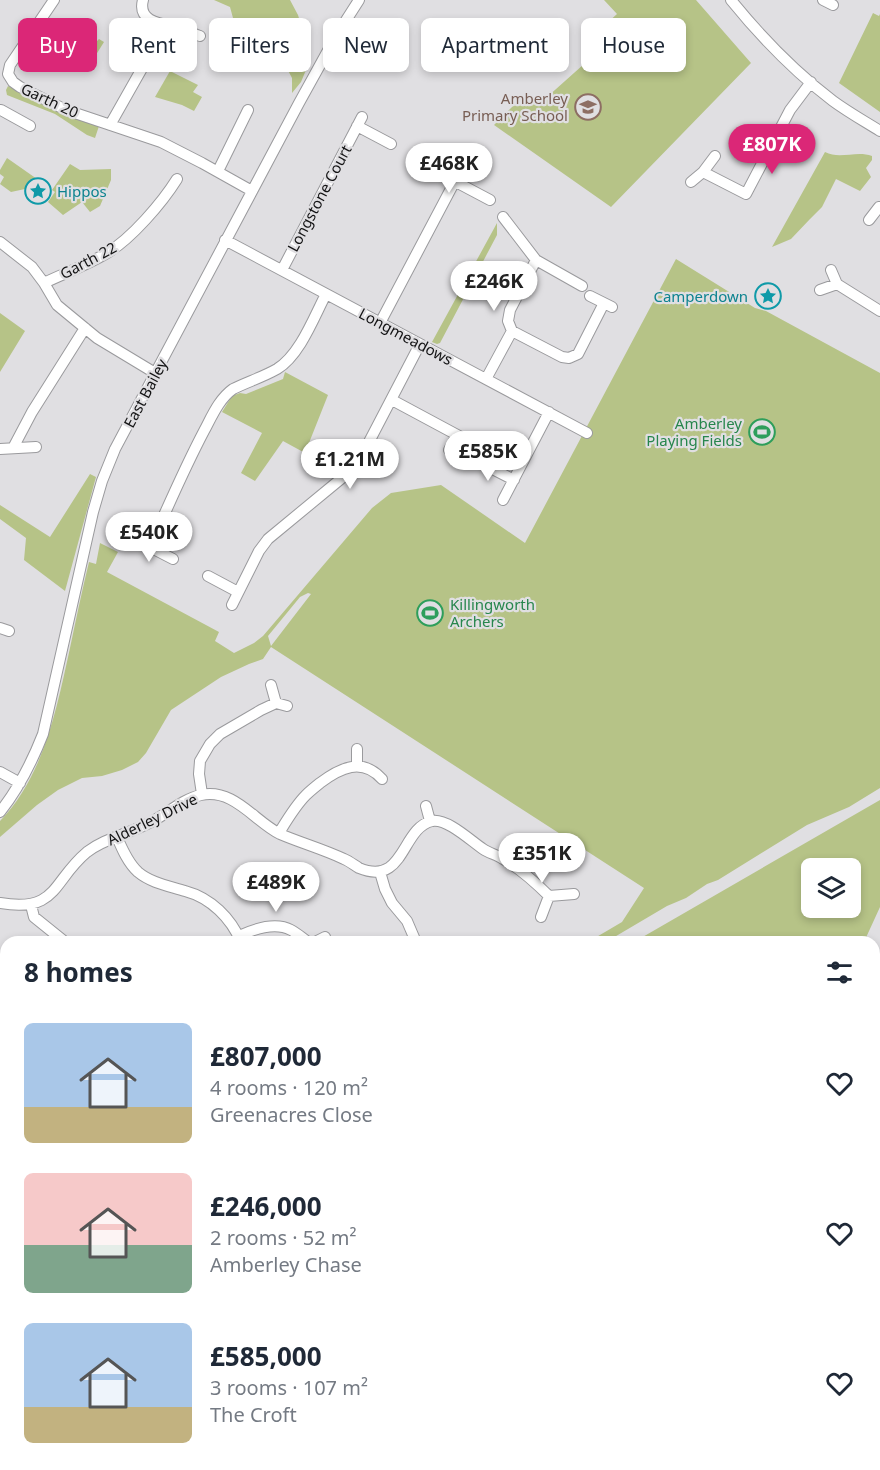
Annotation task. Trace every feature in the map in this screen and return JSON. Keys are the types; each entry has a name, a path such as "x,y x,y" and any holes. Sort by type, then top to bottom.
{"street":[{"name":"Garth 20","path":"54,0 10,65 8,74 10,79 20,87 66,110 161,142 252,191"},
{"path":"143,0 142,5 148,18"},
{"name":"East Bailey","path":"0,812 20,783 43,734 93,512 115,449 225,240 336,36 359,0"},
{"path":"731,0 787,62 834,101 880,131"},
{"path":"110,125 140,72"},
{"path":"703,172 746,194 790,110 811,82"},
{"path":"8,100 0,111 30,126"},
{"path":"218,171 248,110"},
{"name":"Longstone Court","path":"282,270 359,122 391,144"},
{"path":"691,182 703,172 715,156"},
{"path":"423,164 490,200"},
{"name":"Garth 22","path":"44,283 108,253 125,241 167,195 177,179"},
{"path":"380,323 455,181"},
{"path":"869,220 878,206"},
{"path":"502,217 536,260 582,286"},
{"name":"Longmeadows","path":"225,240 587,433"},
{"name":"Garth 22","path":"0,242 32,267 57,305 97,338 155,373"},
{"path":"536,260 510,310 508,321 512,331 562,357 569,358 578,354 608,305 591,296"},
{"path":"831,270 837,284 880,311"},
{"path":"820,290 837,284"},
{"path":"150,547 185,466 219,403 233,389 278,369 285,363 300,344 326,294"},
{"path":"13,448 38,403 86,328"},
{"path":"486,379 512,331"},
{"path":"232,605 259,551 268,539 358,463 420,344"},
{"path":"392,400 474,444"},
{"path":"503,500 549,412"},
{"path":"449,450 457,435"},
{"path":"0,448 36,447"},
{"path":"475,460 514,480"},
{"path":"138,541 173,559"},
{"path":"208,576 238,592"},
{"path":"271,685 276,703"},
{"path":"202,794 200,761 210,744 220,734 261,710 276,703 287,706"},
{"path":"357,748 357,766"},
{"path":"279,833 307,794 330,776 357,766 376,772 382,779"},
{"path":"0,772 20,783"},
{"name":"Alderley Drive","path":"31,905 45,899 89,851 149,824 189,799 202,794 225,797 235,801 279,833 343,859 359,868 380,872"},
{"path":"426,806 430,821"},
{"path":"413,936 407,921 392,903 380,872 398,859 415,832 430,821 441,822 461,831 483,849 505,860 533,879 549,896"},
{"path":"117,837 126,856 137,871 160,884 188,891 208,901 218,908 238,936"},
{"path":"549,896 574,894"},
{"path":"541,917 549,896"},
{"path":"0,903 16,906 31,905 34,917 57,936"},
{"path":"243,936 248,932 263,928 280,927 291,930 300,936"}],"green space":[{"path":"214,0 290,0 299,18 233,18 230,7"},
{"path":"604,0 696,0 751,63 611,207 494,125 525,94 537,106 581,67 581,72 686,72 686,18 613,18 617,14"},
{"path":"873,13 879,16 880,14 880,112 839,83"},
{"path":"99,39 104,42 97,53 97,41"},
{"path":"169,72 172,72 198,85 193,92 202,97 194,111 155,97"},
{"path":"289,72 305,72 292,93 292,78"},
{"path":"8,86 67,115 99,126 95,138 55,114 7,95"},
{"path":"825,152 836,155 866,154 872,156 866,168 871,177 860,191 836,179 822,207 791,239 772,247"},
{"path":"7,158 37,179 32,187 28,184 25,189 11,192 0,184 4,177 0,174 0,170"},
{"path":"70,164 80,170 111,169 111,180 100,206 90,212 82,202 63,215 48,202 55,192 52,190"},
{"path":"497,223 497,235 440,343 432,342"},
{"name":"Amberley Playing Fields","path":"676,259 755,308 766,311 880,373 880,788 849,807 807,825 718,880 616,936 598,936 622,922 644,888 271,647 263,659 221,677 171,710 146,753 138,762 102,776 82,778 58,790 0,837 0,821 28,783 47,740 60,694 89,562 96,564 100,543 118,552 107,572 219,632 215,641 234,653 263,636 372,508 391,493 441,485 525,543","holes":["311,594 271,646 268,636 300,597"]},
{"path":"0,313 25,331 0,372"},
{"path":"285,372 328,395 305,453 283,441 255,481 241,473 262,433 222,412 232,396 240,393 246,394 283,379"},
{"path":"90,474 96,477 65,591 24,560 26,538 0,519 0,505 50,537"},
{"path":"880,800 880,907 867,936 644,936"}],"place":[{"name":"Amberley Primary School","path":"588,107"},
{"name":"Hippos","path":"38,191"},
{"name":"Camperdown","path":"768,296"},
{"name":"Amberley Playing Fields","path":"762,432"},
{"name":"Killingworth Archers","path":"430,613"}]}
